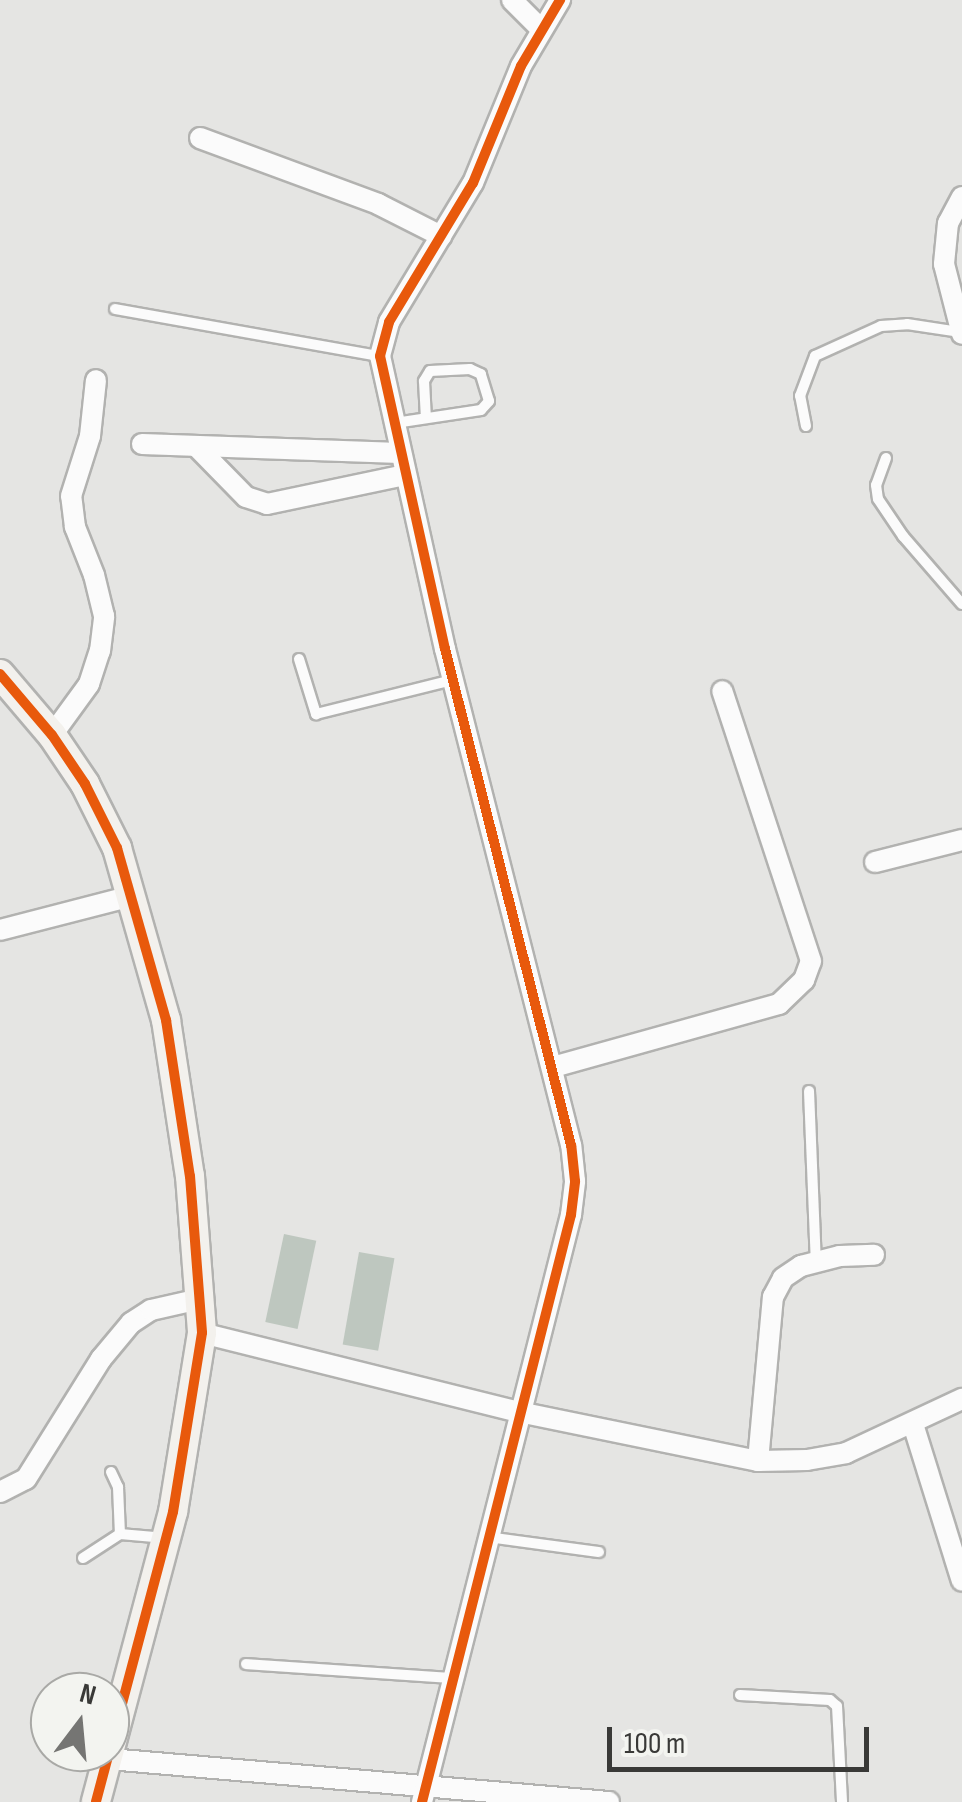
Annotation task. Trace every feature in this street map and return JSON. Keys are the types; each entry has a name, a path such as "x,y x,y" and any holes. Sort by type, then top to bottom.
{"street":[{"path":"512,0 540,28"},
{"path":"422,1794 571,1215 575,1181 553,1067 454,680 380,356 390,322 472,182 540,28 560,0"},
{"path":"200,138 378,204 441,236"},
{"path":"962,197 948,223 944,264 962,333"},
{"path":"52,735 89,684 100,650 104,616 94,574 75,528 71,496 90,436 96,380"},
{"path":"142,444 400,453"},
{"path":"196,446 246,497 257,502 405,475"},
{"path":"348,452 356,486"},
{"path":"0,674 52,735 85,784 117,848 166,1020 190,1176 202,1333 166,1538 130,1678"},
{"path":"553,1067 778,1004 804,980 811,961 722,691"},
{"path":"874,862 962,840"},
{"path":"0,930 131,896"},
{"path":"758,1460 773,1297 784,1278 816,1263 874,1255"},
{"path":"0,1492 9,1492 26,1479 102,1358 131,1323 152,1310 200,1299"},
{"path":"202,1333 519,1412 758,1460 807,1460 846,1453 962,1398"},
{"path":"914,1424 962,1581"},
{"path":"130,1761 422,1794 609,1802"},
{"path":"96,1802 105,1772"}],"lane":[{"path":"115,309 380,356"},
{"path":"806,426 800,396 815,356 880,326 907,324 962,333"},
{"path":"394,423 426,418 487,406 481,374 470,368 430,371 424,381 426,418"},
{"path":"886,458 876,485 878,499 903,536 962,604"},
{"path":"299,659 316,714 454,680"},
{"path":"808,1091 816,1263"},
{"path":"112,1472 118,1487 120,1534"},
{"path":"83,1558 120,1534 166,1538"},
{"path":"487,1537 598,1552"},
{"path":"246,1664 450,1678"},
{"path":"740,1695 830,1700 837,1706 842,1802"}],"building":[{"path":"284,1234 316,1241 298,1329 265,1322"},
{"path":"359,1252 394,1258 378,1351 343,1345"}],"cycle path":[{"path":"422,1802 571,1215 575,1181 571,1145 445,649 380,356 389,322 473,183 521,66 560,0"},
{"path":"0,674 52,735 85,784 117,848 166,1020 190,1176 202,1333 173,1512 96,1802"}]}
